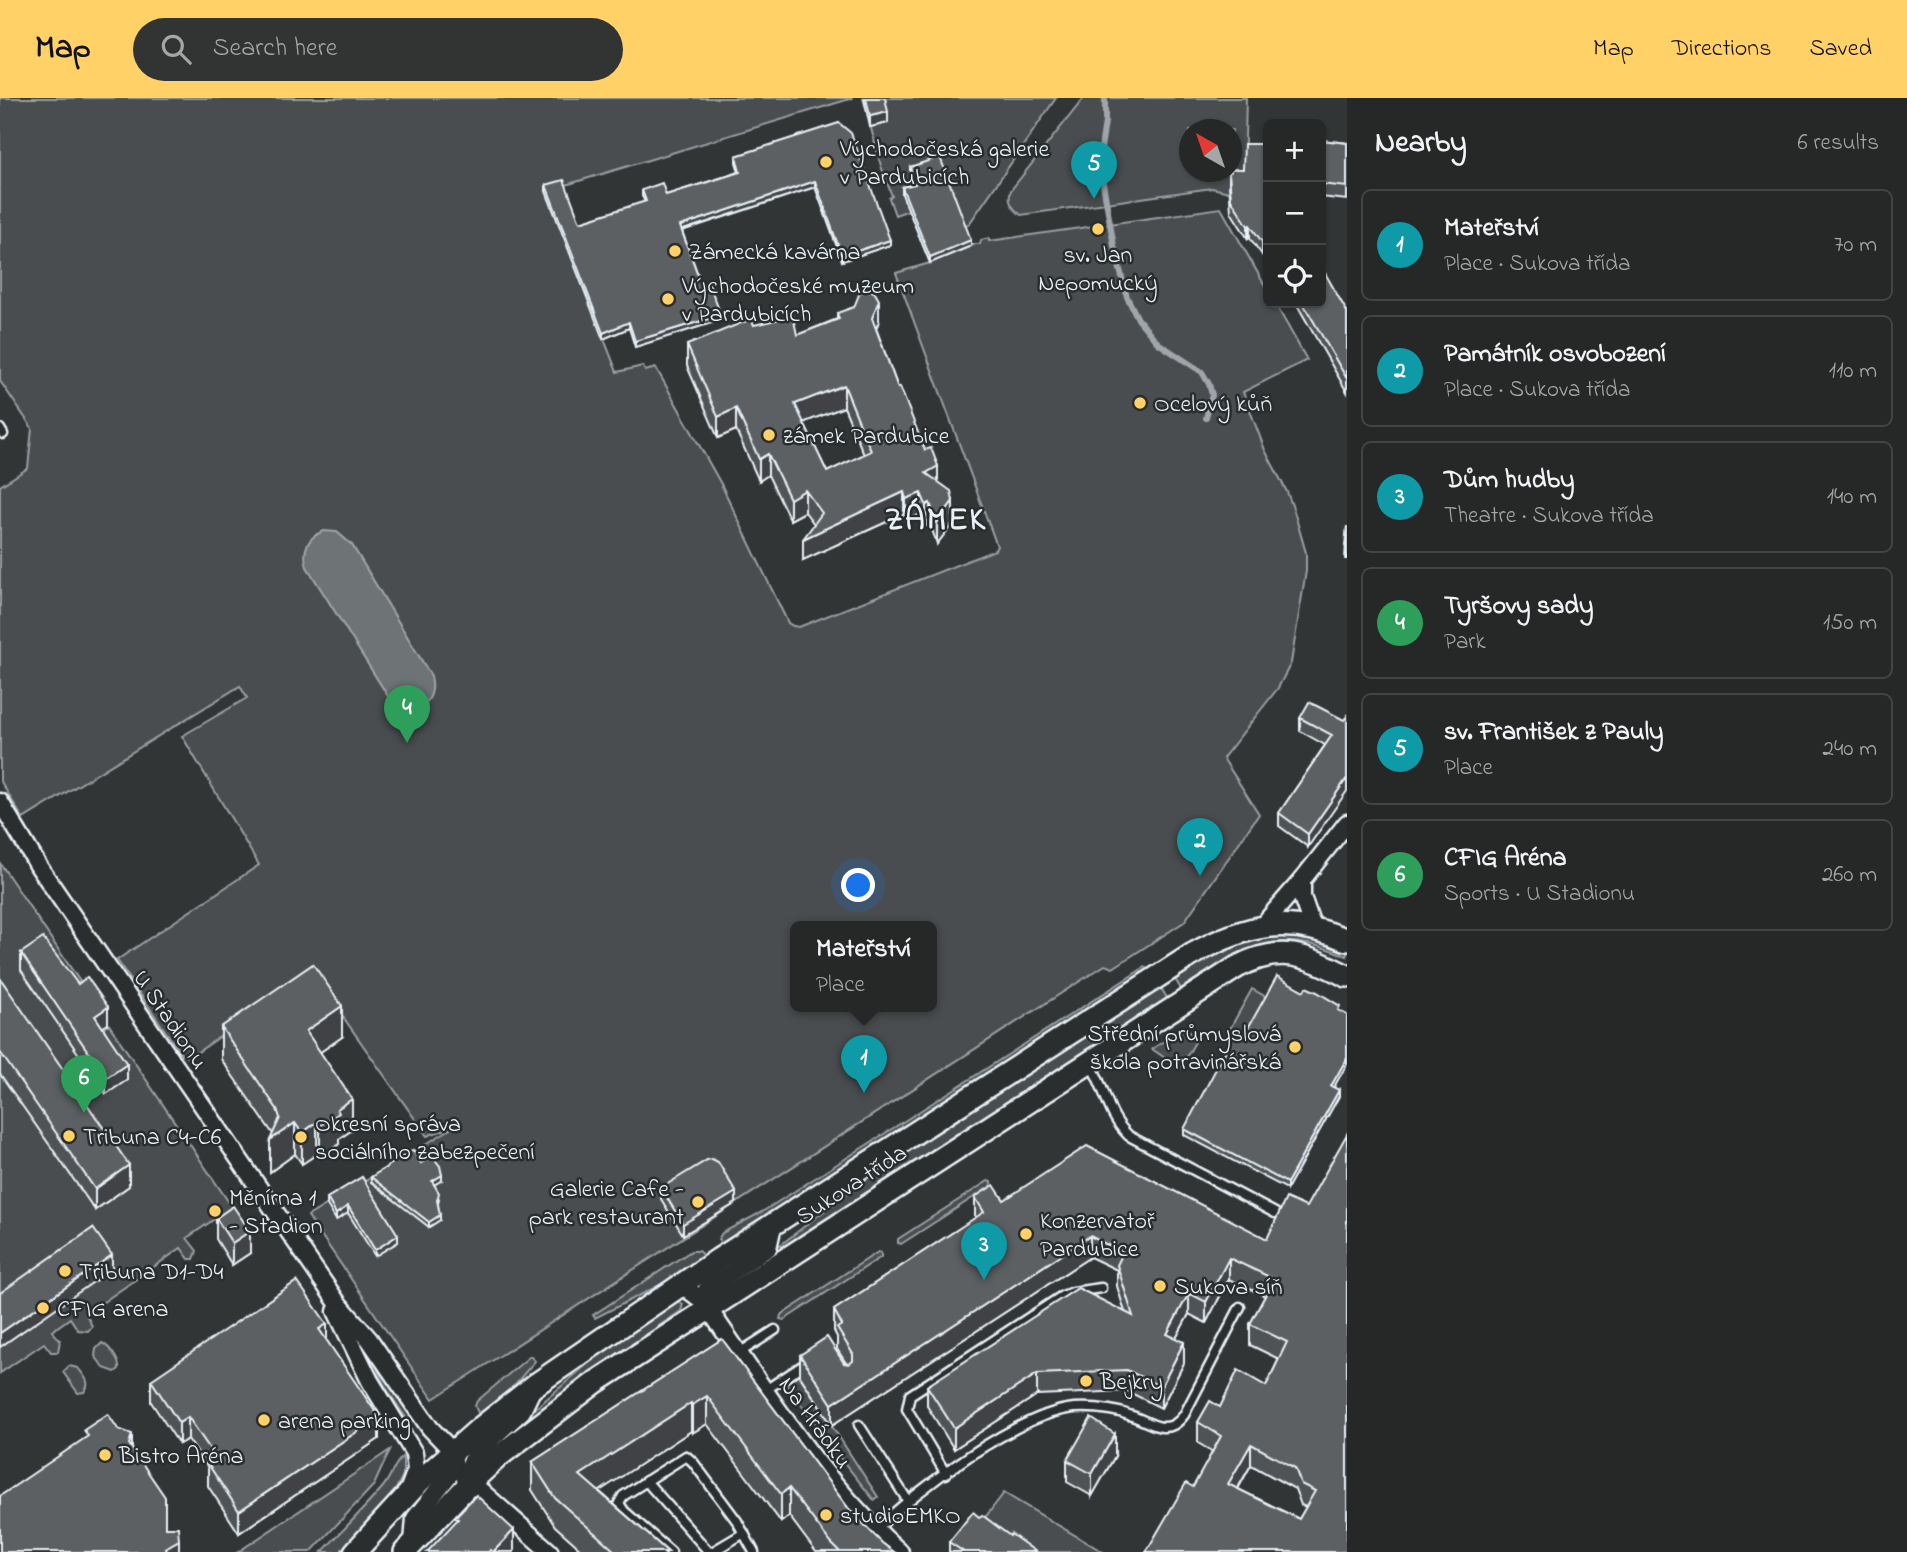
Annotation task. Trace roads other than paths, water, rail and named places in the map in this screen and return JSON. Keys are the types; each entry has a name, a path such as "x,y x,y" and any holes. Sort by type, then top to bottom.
{"street":[{"name":"U Stadionu","path":"0,802 39,867 337,1303 369,1339 454,1467"},
{"path":"1262,926 1303,880 1347,823"},
{"path":"1303,880 1302,897 1312,928"},
{"name":"Sukova třída","path":"409,1548 454,1467 535,1385 773,1225 1193,954 1222,939 1262,926 1283,924 1312,928 1347,940"},
{"name":"Sukova třída","path":"355,1552 402,1500 454,1467 541,1422 707,1308 1237,967 1273,953 1303,956 1347,976"},
{"path":"707,1308 702,1298 707,1289 768,1248 773,1225"},
{"name":"U Stadionu","path":"308,1260 333,1304 370,1381 414,1453 416,1465 410,1486 402,1500"},
{"name":"Na Hrádku","path":"676,1288 692,1292 707,1308 723,1342 739,1353 821,1470 900,1552"},
{"name":"Sukova třída","path":"454,1467 467,1471 472,1459 522,1411 535,1385"},
{"name":"U Stadionu","path":"405,1437 422,1456 454,1467"},
{"path":"454,1467 550,1552"}],"lane":[{"path":"1089,1062 1103,1086 1115,1123 1129,1136 1275,1213"},
{"path":"946,1474 907,1409 910,1395 1062,1296 1101,1288"},
{"path":"876,1530 908,1501 946,1474 1030,1421 1060,1410 1102,1408 1163,1427 1175,1424 1184,1415 1240,1307"},
{"path":"739,1353 775,1330"},
{"path":"764,1391 819,1355"},
{"path":"859,1425 908,1501"},
{"path":"671,1552 620,1506 621,1499 686,1456 744,1533 754,1552"},
{"path":"646,1481 710,1552 744,1533"}],"waterway":[{"path":"1105,98 1105,122 1099,161 1114,246 1127,297 1138,319 1158,343 1202,372 1212,395 1206,418"}],"place":[{"name":"Východočeská galerie v Pardubicích","path":"826,162"},
{"name":"sv. František z Pauly","path":"1094,199"},
{"name":"sv. Jan Nepomucký","path":"1098,229"},
{"name":"Zámecká kavárna","path":"675,251"},
{"name":"Východočeské muzeum v Pardubicích","path":"668,299"},
{"name":"Ocelový kůň","path":"1140,403"},
{"name":"zámek Pardubice","path":"769,435"},
{"name":"Tyršovy sady","path":"407,743"},
{"name":"Památník osvobození","path":"1200,876"},
{"name":"Střední průmyslová škola potravinářská","path":"1295,1047"},
{"name":"Mateřství","path":"864,1093"},
{"name":"CFIG Aréna","path":"84,1113"},
{"name":"Tribuna C4-C6","path":"69,1136"},
{"name":"Okresní správa sociálního zabezpečení","path":"301,1137"},
{"name":"Galerie Cafe - park restaurant","path":"698,1202"},
{"name":"Měnírna 1 - Stadion","path":"215,1211"},
{"name":"Konzervatoř Pardubice","path":"1026,1234"},
{"name":"Tribuna D1-D4","path":"65,1271"},
{"name":"Dům hudby","path":"984,1280"},
{"name":"Sukova síň","path":"1160,1286"},
{"name":"CFIG arena","path":"43,1308"},
{"name":"Bejkry","path":"1086,1381"},
{"name":"arena parking","path":"264,1420"},
{"name":"Bistro Aréna","path":"105,1455"},
{"name":"studioEMKO","path":"826,1515"}],"district":[{"name":"ZÁMEK","path":"936,518"}]}
